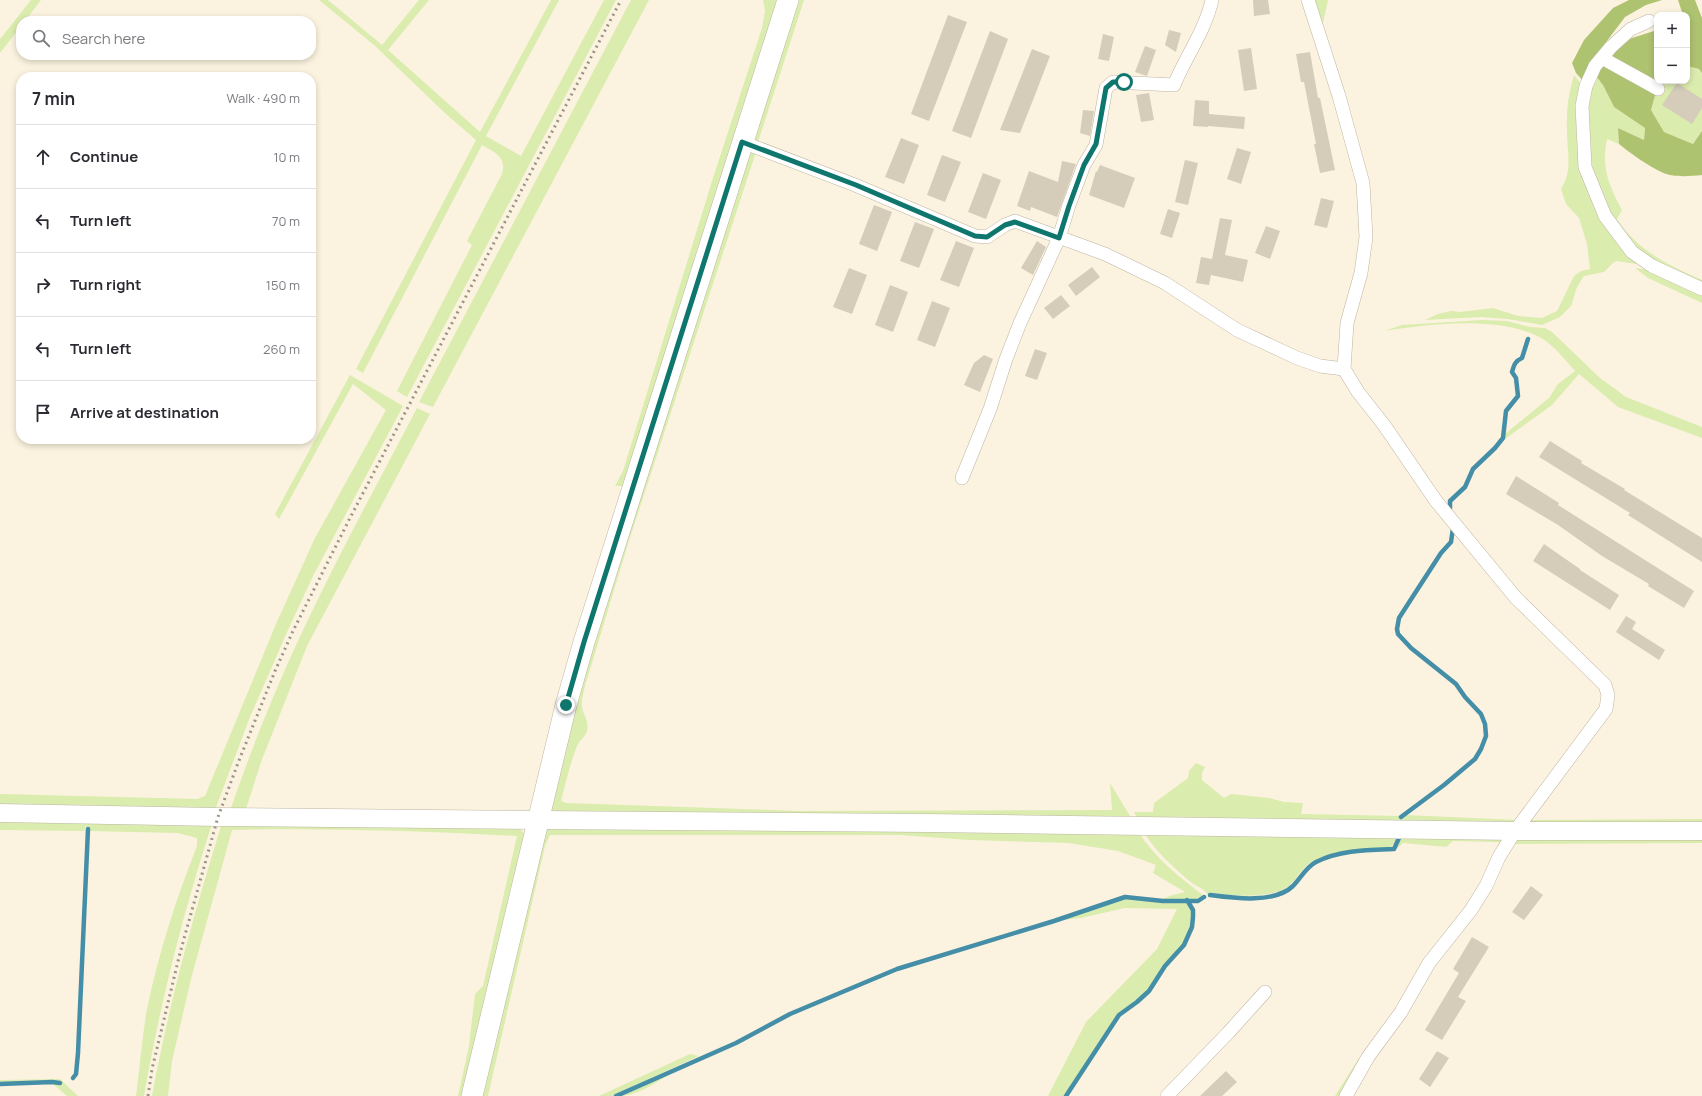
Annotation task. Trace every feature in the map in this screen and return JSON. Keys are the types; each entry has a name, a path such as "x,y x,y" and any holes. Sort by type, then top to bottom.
{"main road":[{"path":"472,1096 566,705 584,642 788,0"},
{"path":"0,813 1515,831 1702,831"}],"street":[{"path":"962,478 990,409 1006,359 1020,323 1059,238 1084,165 1096,144 1106,88 1113,82 1174,85 1181,68 1201,35 1212,0"},
{"path":"1308,0 1339,96 1363,183 1366,237 1361,273 1347,323 1344,369 1358,392 1384,425 1436,501 1516,598 1560,643 1605,685 1608,695 1606,709 1515,831 1499,857 1486,886 1475,904 1430,963 1401,1012 1368,1057 1346,1096"},
{"path":"1649,21 1631,29 1602,58 1596,66 1586,86 1582,106 1585,167 1605,216 1632,252 1652,266 1702,289"},
{"path":"1602,58 1658,89"},
{"path":"742,142 856,185 975,236 987,237 1005,225 1015,222 1105,254 1165,283 1237,330 1297,358 1320,366 1344,369"},
{"path":"1167,1096 1265,992"}],"green space":[{"path":"31,0 41,0 29,16 18,16"},
{"path":"319,0 328,0 382,45 419,0 429,0 388,50 480,132 551,0 559,0 486,136 521,156 604,0 616,0 407,397 397,391 472,245 467,241 502,174 503,164 499,156 482,145 363,373 356,369 476,140 446,114 374,45"},
{"path":"631,0 649,0 433,407 419,402"},
{"path":"763,0 776,0 778,4 623,486 615,486 623,471 712,181 762,28 765,11"},
{"path":"796,0 804,0 758,142 753,139"},
{"path":"1311,0 1328,0 1321,32"},
{"path":"1629,0 1662,0 1646,5 1625,17 1594,58 1584,82 1576,73 1572,63 1584,40 1613,8"},
{"path":"1678,0 1695,0 1702,18 1702,73 1699,69 1690,67 1690,12 1682,12"},
{"path":"16,19 16,32 0,53 0,39"},
{"path":"1654,31 1654,81 1608,58 1626,40"},
{"path":"1603,64 1656,92 1651,110 1664,132 1693,144 1702,131 1702,175 1678,176 1664,173 1643,162 1619,144 1618,128 1644,140 1645,128 1614,107 1603,85 1596,76"},
{"path":"1690,67 1699,69 1702,73 1702,131 1693,144 1664,132 1651,110 1656,92 1661,96 1666,89 1658,84 1690,84"},
{"path":"1574,75 1582,85 1577,118 1577,141 1583,174 1643,265 1617,261 1604,272 1584,276 1577,287 1571,306 1560,317 1542,325 1508,319 1481,317 1425,320 1438,314 1451,311 1460,312 1493,308 1518,316 1542,318 1557,311 1574,276 1581,271 1590,269 1587,244 1579,218 1566,204 1561,189 1565,182 1568,168 1567,111 1570,89"},
{"path":"1596,76 1603,85 1614,107 1645,128 1644,140 1618,128 1619,144 1607,139 1605,159 1607,176 1613,193 1622,210 1617,219 1634,240 1644,248 1666,263 1702,280 1702,284 1683,276 1637,250 1610,215 1594,177 1587,131 1589,98"},
{"path":"751,151 756,152 628,544 585,686 582,704 587,721 587,731 577,746 561,801 566,803 800,811 1112,810 1110,783 1130,816 878,818 553,813 551,810 576,700"},
{"path":"1635,268 1649,270 1702,293 1702,303 1648,278"},
{"path":"1482,320 1507,321 1530,327 1545,328 1552,332 1600,378 1626,397 1702,427 1702,438 1618,407 1579,374 1552,405 1505,439 1505,434 1549,398 1558,384 1575,371 1552,346 1543,339 1526,331 1486,324 1443,324 1384,331 1402,325"},
{"path":"350,375 403,406 313,576 250,717 215,810 0,805 0,794 197,799 205,796 276,624 315,538 386,410 353,384 279,519 275,514 313,444 316,444 316,438"},
{"path":"417,408 430,414 307,646 261,762 246,809 231,808 261,726 308,619"},
{"path":"1196,763 1205,767 1202,773 1202,780 1224,798 1231,794 1269,798 1284,802 1303,803 1301,814 1400,816 1401,818 1405,815 1518,820 1513,827 1138,819 1134,812 1153,812 1154,803 1188,778 1189,771"},
{"path":"0,818 212,824 191,891 173,959 157,1027 144,1096 136,1096 147,1009 163,946 175,906 197,846 197,838 178,833 89,831 89,828 86,826 84,831 0,830"},
{"path":"1702,819 1702,824 1524,827 1529,820"},
{"path":"222,823 519,828 524,833 525,842 466,1096 458,1096 469,1046 475,994 483,986 517,836 410,831 303,829 232,830 191,979 172,1061 168,1096 152,1096 166,1027 183,958"},
{"path":"548,829 1138,831 1159,858 1176,874 1203,895 1196,899 1162,899 1185,892 1153,873 1156,865 1118,851 1069,843 969,840 900,835 550,835 545,846 488,1096 478,1096 544,831"},
{"path":"1144,832 1397,834 1396,840 1391,847 1348,851 1326,855 1307,865 1288,887 1267,894 1246,896 1207,894 1186,878 1166,859 1148,839"},
{"path":"1401,834 1509,836 1496,857 1499,842 1453,841 1446,847 1403,843 1395,850 1401,839"},
{"path":"1702,837 1702,843 1510,844 1513,838"},
{"path":"1125,898 1163,902 1185,902 1192,911 1189,935 1185,943 1169,960 1146,992 1136,1002 1118,1014 1065,1096 1048,1096 1086,1022 1157,949 1177,909 1125,908 1081,918 1054,921"},
{"path":"690,1054 699,1056 612,1096 599,1096"},
{"path":"1359,1058 1362,1060 1341,1096 1335,1096"},
{"path":"674,1071 640,1091 633,1094 618,1096"},
{"path":"60,1079 78,1096 67,1096 53,1084 60,1085 60,1082 53,1081 0,1084 0,1080"}],"building":[{"path":"1253,0 1268,0 1270,14 1254,16"},
{"path":"948,15 967,22 929,121 911,114"},
{"path":"1169,30 1181,33 1176,52 1165,45"},
{"path":"990,31 1008,39 971,138 952,131"},
{"path":"1103,34 1114,37 1109,61 1098,59"},
{"path":"1145,46 1156,50 1147,76 1135,72"},
{"path":"1251,48 1257,89 1244,91 1238,50"},
{"path":"1032,49 1050,56 1020,133 1000,130"},
{"path":"1310,52 1318,98 1320,98 1335,170 1320,173 1304,82 1301,82 1296,54"},
{"path":"1676,84 1702,99 1702,108 1692,124 1662,105"},
{"path":"1149,93 1154,120 1141,122 1136,95"},
{"path":"1195,100 1209,101 1209,114 1245,117 1244,129 1193,126"},
{"path":"1083,110 1094,111 1090,136 1080,133"},
{"path":"901,138 919,145 904,184 885,177"},
{"path":"1237,148 1251,152 1241,184 1227,179"},
{"path":"942,155 961,162 945,202 927,195"},
{"path":"1185,160 1198,163 1188,205 1175,202"},
{"path":"1062,161 1076,164 1057,217 1031,207 1030,211 1017,206 1029,171 1058,182"},
{"path":"1100,165 1135,178 1124,208 1089,195 1096,171 1097,172"},
{"path":"983,173 1001,180 986,219 968,212"},
{"path":"1321,198 1334,201 1327,228 1314,225"},
{"path":"874,205 892,212 877,251 859,244"},
{"path":"1168,209 1180,213 1172,238 1160,234"},
{"path":"1220,218 1232,220 1225,255 1248,260 1243,282 1211,275 1209,285 1196,283 1201,257 1212,259"},
{"path":"915,222 934,229 919,268 900,261"},
{"path":"1266,226 1280,231 1270,259 1255,253"},
{"path":"956,241 974,248 959,287 940,280"},
{"path":"1037,241 1046,247 1033,275 1021,268"},
{"path":"1092,267 1100,277 1076,296 1068,285"},
{"path":"849,268 867,275 852,314 833,307"},
{"path":"890,285 908,292 893,332 875,325"},
{"path":"1061,295 1070,306 1053,319 1044,308"},
{"path":"932,301 950,308 935,347 917,340"},
{"path":"1035,349 1047,353 1037,380 1025,376"},
{"path":"984,355 993,359 980,392 964,385 974,363"},
{"path":"1550,441 1582,461 1581,463 1702,538 1702,562 1628,515 1630,513 1539,457"},
{"path":"1516,476 1559,503 1558,505 1694,591 1684,608 1648,586 1649,584 1602,556 1558,525 1506,494"},
{"path":"1544,544 1580,570 1619,595 1610,610 1533,561"},
{"path":"1626,616 1636,622 1632,629 1665,650 1659,660 1616,632"},
{"path":"1531,886 1543,895 1524,920 1512,912"},
{"path":"1472,937 1489,947 1458,997 1466,1001 1442,1040 1425,1030 1459,973 1453,969"},
{"path":"1437,1051 1449,1058 1430,1087 1419,1079"},
{"path":"1226,1071 1237,1082 1222,1096 1200,1096"}],"waterway":[{"path":"1450,508 1450,501 1465,487 1473,469 1495,448 1503,438 1506,411 1518,396 1516,378 1512,372 1515,364 1522,358 1528,339"},
{"path":"1401,817 1444,785 1475,759 1486,736 1485,724 1481,714 1465,697 1456,684 1411,648 1398,634 1397,629 1399,618 1441,553 1451,542 1453,528"},
{"path":"73,1078 76,1074 78,1053 88,829"},
{"path":"1210,895 1241,898 1264,898 1285,892 1293,886 1312,864 1316,862 1344,853 1364,850 1394,849 1399,838"},
{"path":"616,1096 736,1043 790,1014 897,969 1054,921 1125,897 1163,901 1198,901 1204,897"},
{"path":"1066,1096 1119,1015 1149,991 1165,966 1184,945 1192,927 1193,917 1193,910 1187,900"},
{"path":"0,1084 60,1083"}],"railway":[{"path":"148,1096 152,1069 180,953 218,817 275,671 293,631 350,518 621,0"}],"route":[{"path":"566,705 584,642 742,142 856,185 975,236 987,237 994,234 1005,225 1015,222 1059,238 1084,165 1096,144 1101,123 1106,88 1113,82 1124,82"}]}
